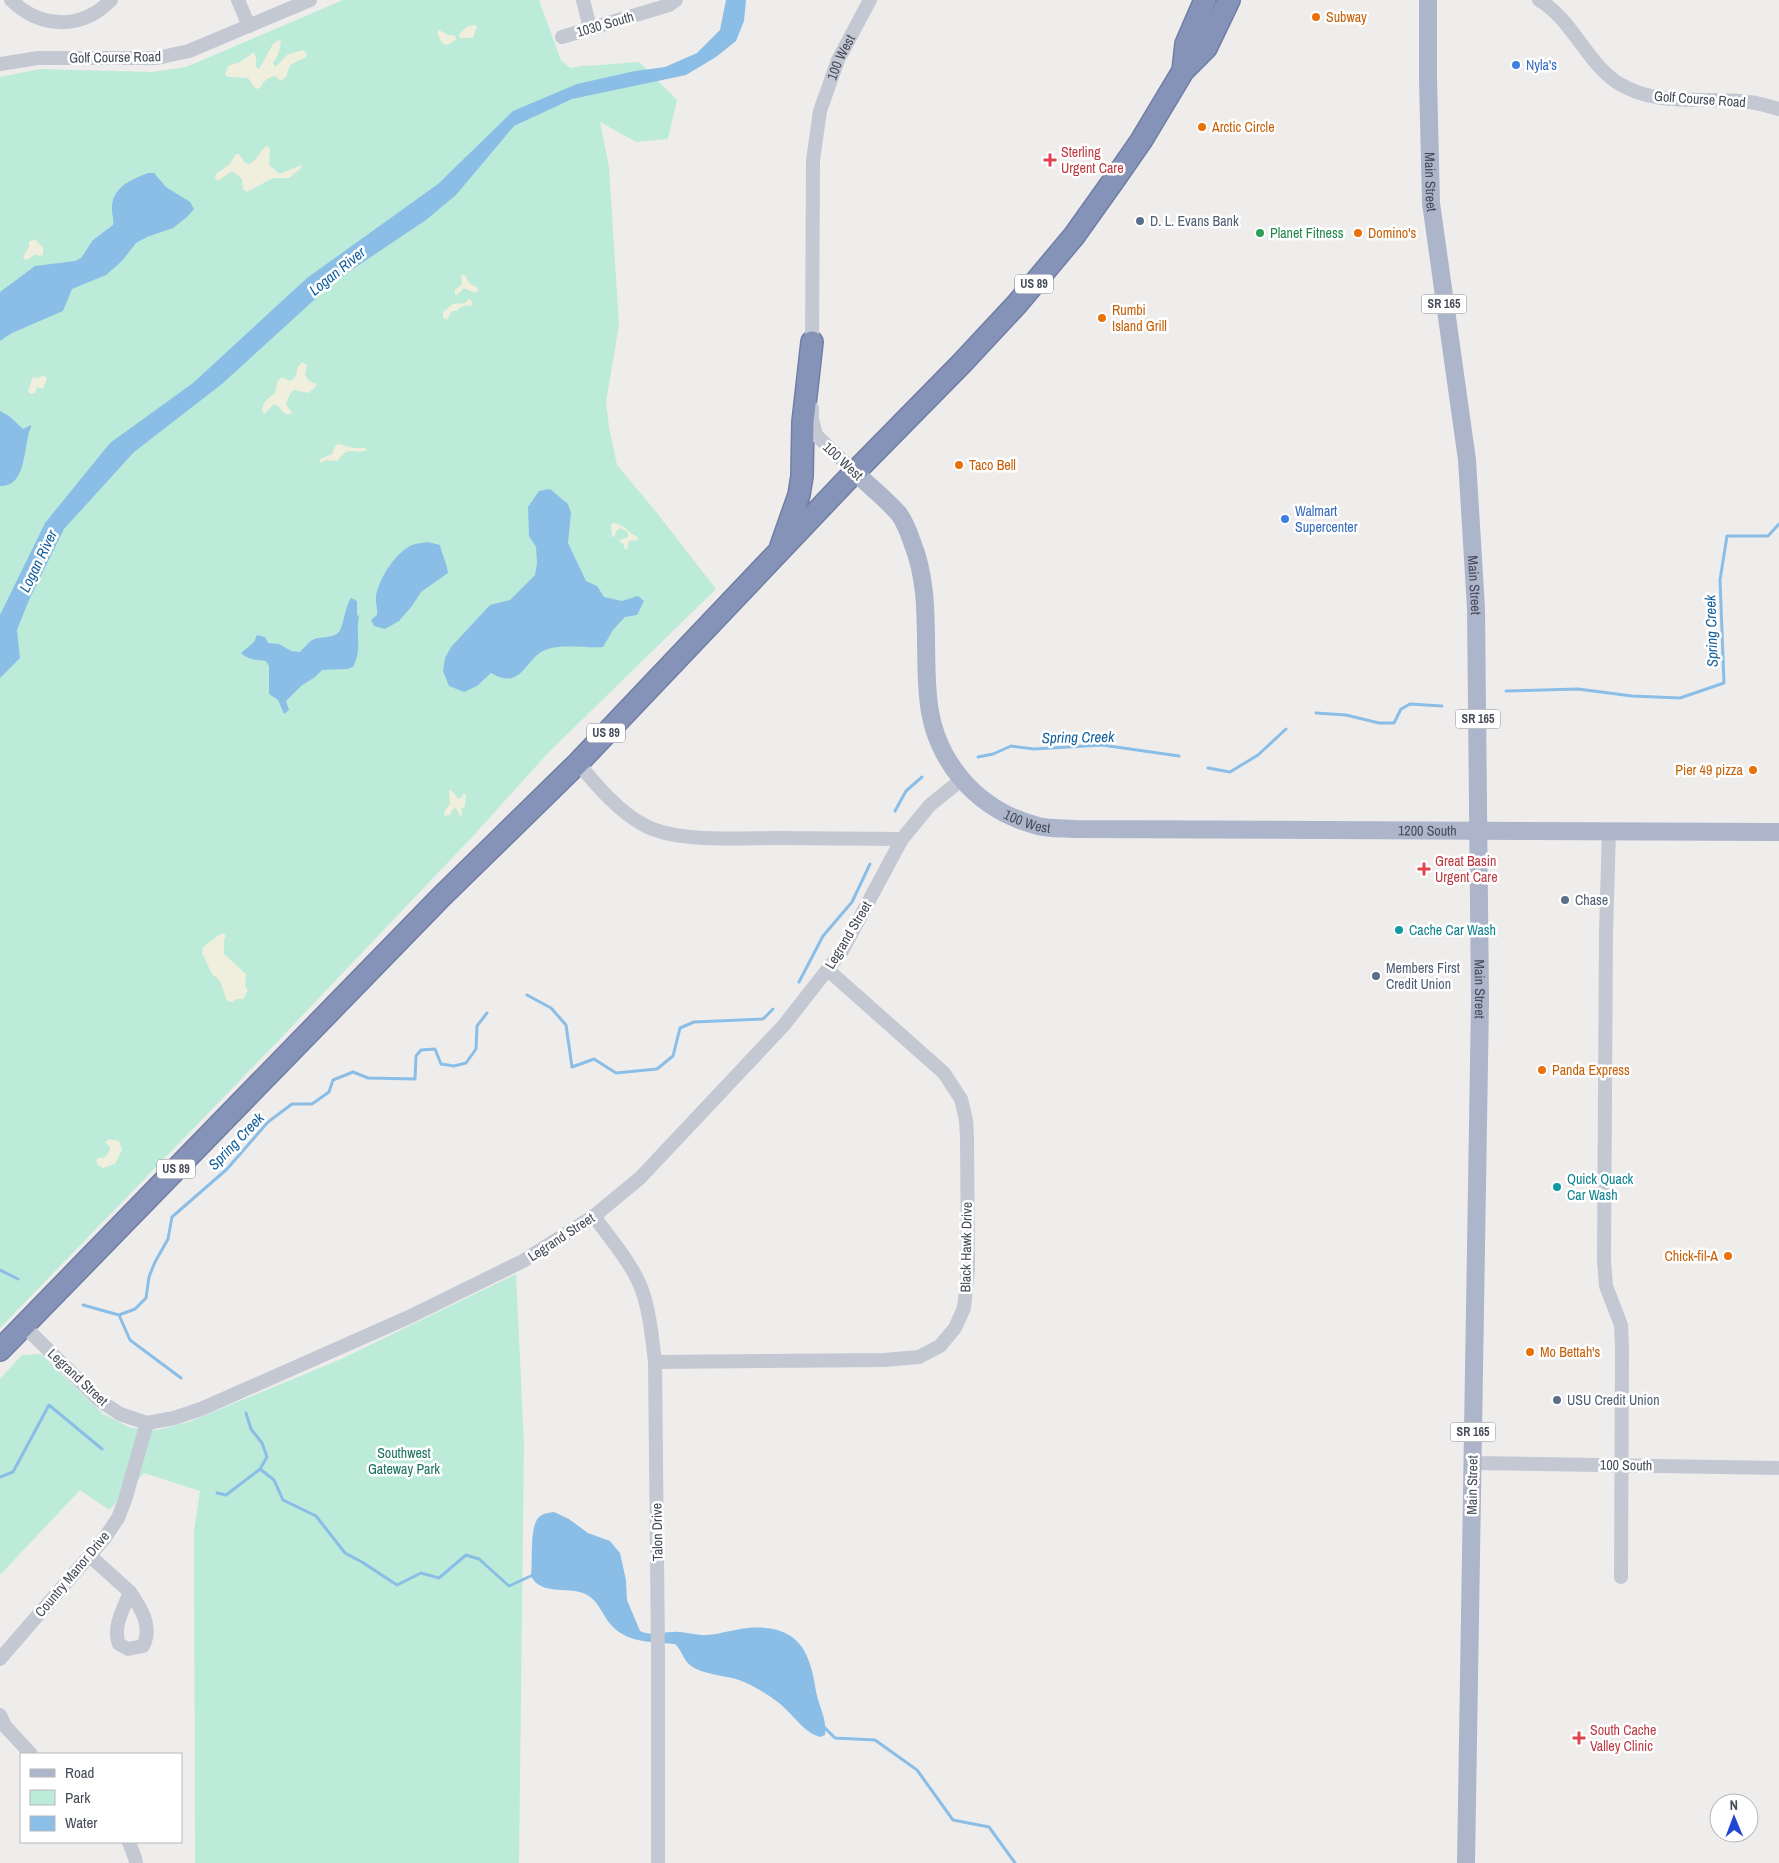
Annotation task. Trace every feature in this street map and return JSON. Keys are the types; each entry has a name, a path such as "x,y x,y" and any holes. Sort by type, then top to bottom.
{"highway":[{"name":"US 89","path":"1183,71 1186,44 1205,0"},
{"name":"US 89","path":"0,1350 442,896 578,763 855,472 962,364 1017,304 1074,236 1141,141 1183,71 1206,48 1229,0"},
{"path":"778,553 799,495 802,476 803,422 812,342"}],"main road":[{"name":"Main Street","path":"1428,0 1431,203 1467,460 1476,608 1480,1001 1466,1863"},
{"name":"100 West","path":"855,472 900,516 912,542 920,569 925,605 928,697 932,721 942,750 961,780 983,801 1006,816 1039,827 1075,829"},
{"name":"1200 South","path":"1075,829 1779,832"}],"street":[{"path":"12,0 22,10 39,19 61,23 82,20 102,10 111,0"},
{"path":"238,0 249,26"},
{"name":"Golf Course Road","path":"0,64 38,58 157,58 189,52 310,0"},
{"path":"583,0 590,28"},
{"name":"1030 South","path":"562,37 670,5 676,0"},
{"name":"100 West","path":"855,472 816,435 812,420 813,160 820,111 838,60 870,0"},
{"name":"Golf Course Road","path":"1539,0 1561,19 1600,68 1616,82 1635,92 1656,98 1748,102 1779,108"},
{"path":"578,763 592,781 621,809 645,826 675,835 728,838 902,839"},
{"name":"Legrand Street","path":"24,1326 99,1400 120,1414 147,1423 174,1418 201,1409 409,1317 523,1261 594,1216 640,1178 784,1026 842,951 902,839 930,805 961,780"},
{"path":"1609,830 1606,932 1604,1260 1606,1286 1621,1325 1621,1577"},
{"name":"Black Hawk Drive","path":"655,1362 884,1360 919,1357 940,1346 955,1328 964,1308 968,1269 967,1137 966,1120 961,1099 944,1073 828,970"},
{"name":"Talon Drive","path":"594,1216 630,1268 642,1290 650,1322 655,1362 658,1863"},
{"name":"Country Manor Drive","path":"0,1659 90,1556 118,1518 147,1423"},
{"name":"100 South","path":"1473,1463 1779,1468"},
{"path":"90,1556 130,1592 140,1607 146,1621 147,1638 143,1646 128,1649 119,1644 116,1637 119,1620 130,1592"},
{"path":"119,1620 146,1621"},
{"path":"0,1716 5,1726 31,1753"},
{"path":"129,1843 136,1863"}],"green space":[{"path":"343,0 539,0 561,60 570,68 639,62 677,100 668,139 636,142 600,122 609,167 619,325 606,402 617,465 716,589 548,753 474,835 279,1040 0,1328 0,77 40,69 152,72 186,67"},
{"name":"Southwest Gateway Park","path":"516,1274 524,1445 519,1863 195,1863 194,1531 200,1491 144,1473 109,1510 80,1490 0,1575 0,1379 22,1355 41,1354 103,1414 131,1428 157,1430 189,1422 339,1360"}],"sand":[{"path":"468,26 477,26 473,38 460,38 459,34"},
{"path":"439,30 448,35 455,36 456,40 447,45 443,43 437,33"},
{"path":"278,40 281,41 273,63 275,67 287,55 303,50 307,54 306,57 290,65 286,77 281,81 275,76 266,80 260,88 256,89 248,78 228,77 225,75 228,66 240,62 254,52 256,67 259,69 273,44"},
{"path":"267,146 270,149 269,165 280,174 301,165 301,168 289,178 273,178 247,192 243,189 242,179 232,171 218,181 215,179 216,174 229,165 236,154 239,154 245,163 249,164"},
{"path":"35,239 43,248 43,255 35,254 25,260 23,257 29,247 29,242"},
{"path":"461,275 466,276 469,283 478,288 478,291 475,293 464,288 457,295 455,294 455,290 462,284"},
{"path":"469,299 473,302 471,306 463,306 457,311 452,311 447,320 443,318 443,312 453,304 465,303"},
{"path":"302,362 307,365 305,375 309,381 317,384 315,388 308,393 294,390 290,394 286,404 292,413 286,414 274,404 264,414 262,411 263,405 275,394 277,382 282,377 290,381 294,379 297,368"},
{"path":"43,375 47,378 43,389 37,387 35,393 30,394 28,390 33,377 38,378"},
{"path":"338,444 354,448 366,448 367,450 346,452 337,461 325,460 321,463 319,461 332,454 335,446"},
{"path":"613,523 618,524 638,537 638,540 629,541 627,550 620,540 628,537 628,532 620,528 612,537 611,525"},
{"path":"449,790 458,799 464,793 466,795 465,806 461,809 461,818 456,808 453,809 450,815 444,816 445,810 450,804"},
{"path":"223,933 226,936 224,940 224,954 246,974 245,986 248,990 243,999 237,999 232,1002 227,1001 220,981 212,974 202,953 203,947"},
{"path":"109,1139 119,1141 122,1150 115,1164 103,1168 96,1161 98,1158 105,1157 108,1154 110,1147 105,1142"}],"water":[{"name":"Logan River","path":"726,0 746,0 744,21 736,41 716,57 686,75 572,99 514,126 456,195 426,220 335,281 222,384 134,452 64,529 29,600 17,630 20,658 0,678 0,615 45,523 110,443 193,383 307,278 438,184 513,111 577,84 635,71 665,67 697,53 720,30"},
{"path":"148,173 154,173 166,187 190,202 194,209 173,228 136,243 122,261 106,275 72,289 63,311 12,333 0,341 0,292 35,266 75,261 81,258 93,240 113,225 113,202 118,190 129,182"},
{"path":"0,411 9,416 23,429 31,425 31,427 23,463 16,480 0,486"},
{"path":"550,489 568,504 571,513 568,543 586,581 597,586 604,597 622,601 638,596 644,601 637,615 625,617 613,630 603,647 568,646 548,649 534,658 517,676 502,678 491,673 477,686 464,692 449,686 443,671 445,658 451,647 490,605 510,600 535,575 537,563 536,547 529,536 528,507 539,491"},
{"path":"428,542 440,545 448,573 421,592 399,621 385,629 374,626 371,620 377,615 376,598 378,589 389,566 406,548 414,544"},
{"path":"351,598 357,601 357,615 359,616 358,653 353,667 322,670 301,686 286,701 289,710 284,714 278,700 269,694 269,666 266,661 256,660 241,653 254,642 257,635 265,637 268,643 279,644 291,651 300,652 312,640 336,634 339,632"},
{"path":"554,1512 569,1519 588,1533 610,1541 620,1553 626,1580 627,1600 640,1631 703,1635 764,1628 778,1630 798,1642 810,1662 817,1697 824,1718 825,1735 820,1737 809,1732 784,1707 755,1687 739,1680 708,1673 691,1666 675,1644 642,1641 619,1632 609,1623 597,1603 583,1593 547,1588 535,1582 531,1576 534,1528 539,1517 546,1513"}],"waterway":[{"name":"Spring Creek","path":"1506,691 1578,689 1632,696 1680,698 1724,683 1720,580 1727,536 1768,536 1779,524"},
{"name":"Spring Creek","path":"1316,713 1346,715 1379,723 1394,723 1401,709 1410,704 1442,706"},
{"name":"Spring Creek","path":"1208,768 1230,772 1258,755 1286,729"},
{"name":"Spring Creek","path":"978,757 993,754 1011,746 1034,749 1102,745 1179,756"},
{"name":"Spring Creek","path":"895,811 906,791 922,777"},
{"name":"Spring Creek","path":"799,982 823,936 852,902 870,864"},
{"name":"Spring Creek","path":"527,995 551,1008 566,1025 572,1067 594,1059 616,1073 657,1069 673,1056 680,1028 694,1022 763,1019 773,1009"},
{"name":"Spring Creek","path":"83,1305 119,1315 135,1309 146,1298 149,1277 168,1239 172,1217 227,1169 268,1122 292,1104 312,1104 329,1092 333,1080 353,1072 368,1078 415,1079 416,1056 421,1050 435,1049 441,1064 454,1066 466,1063 476,1049 477,1026 487,1013"},
{"name":"Spring Creek","path":"0,1270 18,1279"},
{"path":"119,1315 130,1340 181,1378"},
{"path":"0,1477 13,1472 49,1405 102,1449"},
{"path":"246,1413 251,1429 262,1443 267,1457 260,1469 274,1480 283,1500 316,1516 345,1553 397,1585 421,1573 439,1578 466,1555 479,1559 509,1586 533,1575"},
{"path":"217,1493 226,1495 260,1469"},
{"path":"823,1726 835,1738 875,1740 917,1770 953,1820 989,1827 1015,1863"}],"place":[{"name":"Subway","path":"1316,17"},
{"name":"Nyla's","path":"1516,65"},
{"name":"Arctic Circle","path":"1202,127"},
{"name":"Sterling Urgent Care","path":"1050,160"},
{"name":"D. L. Evans Bank","path":"1140,221"},
{"name":"Planet Fitness","path":"1260,233"},
{"name":"Domino's","path":"1358,233"},
{"name":"Rumbi Island Grill","path":"1102,318"},
{"name":"Taco Bell","path":"959,465"},
{"name":"Walmart Supercenter","path":"1285,519"},
{"name":"Pier 49 pizza","path":"1753,770"},
{"name":"Great Basin Urgent Care","path":"1424,869"},
{"name":"Chase","path":"1565,900"},
{"name":"Cache Car Wash","path":"1399,930"},
{"name":"Members First Credit Union","path":"1376,976"},
{"name":"Panda Express","path":"1542,1070"},
{"name":"Quick Quack Car Wash","path":"1557,1187"},
{"name":"Chick-fil-A","path":"1728,1256"},
{"name":"Mo Bettah's","path":"1530,1352"},
{"name":"USU Credit Union","path":"1557,1400"},
{"name":"South Cache Valley Clinic","path":"1579,1738"}]}
